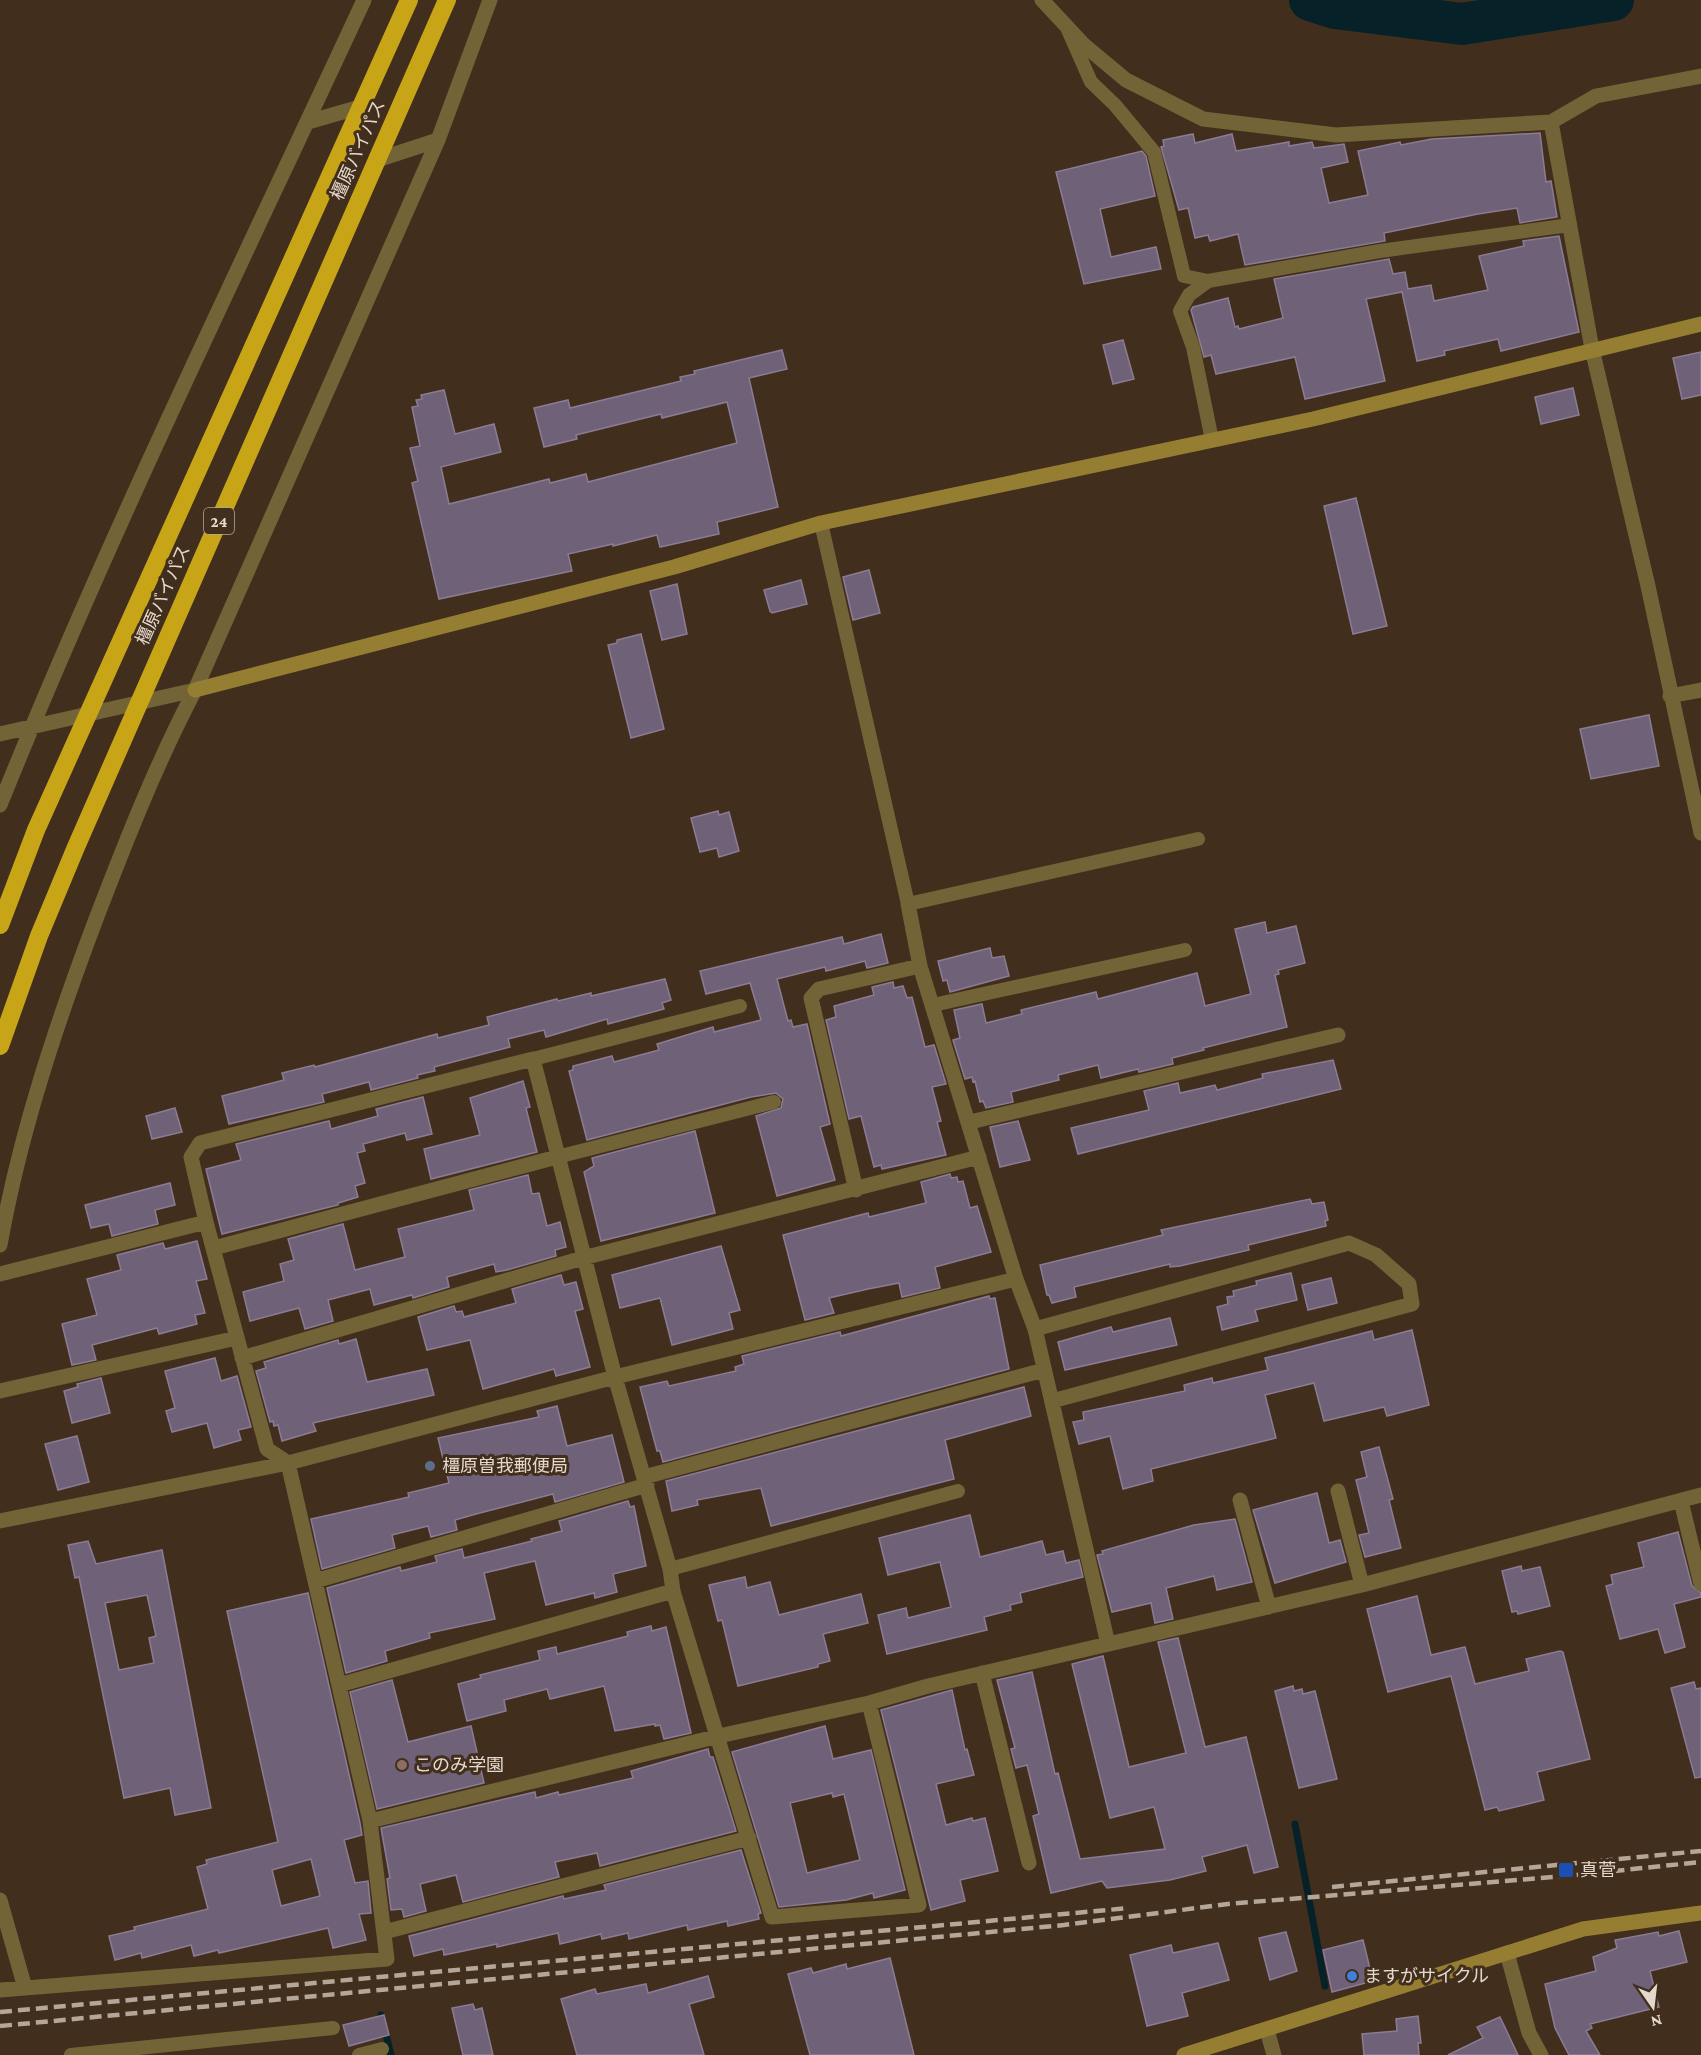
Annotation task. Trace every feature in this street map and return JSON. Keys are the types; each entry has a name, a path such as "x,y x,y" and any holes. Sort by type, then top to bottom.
{"highway":[{"name":"橿原バイパス","path":"0,925 36,830 409,0"},
{"name":"橿原バイパス","path":"0,1046 39,936 447,0"}],"street":[{"path":"0,805 30,728 157,444 364,0"},
{"path":"0,1245 9,1194 33,1100 70,988 162,753 195,690 438,140 490,0"},
{"path":"1042,0 1084,45 1126,80 1203,119 1336,135 1551,122 1596,96 1701,76"},
{"path":"308,122 360,107"},
{"path":"1551,122 1592,349 1648,586 1701,833"},
{"path":"377,160 438,140"},
{"path":"0,734 195,690 674,567 821,523 1313,419 1701,324"},
{"path":"1670,696 1701,690"},
{"path":"908,904 920,966 970,1122 1016,1279 1035,1329 1107,1644"},
{"path":"856,1190 811,998 819,989 920,966"},
{"path":"970,1122 1338,1035"},
{"path":"0,1990 387,1959 370,1821 288,1462 267,1449 206,1222 192,1157 200,1143 534,1059 583,1258 670,1569 673,1592 719,1736 772,1917 919,1905 869,1703"},
{"path":"214,1248 557,1157"},
{"path":"242,1358 583,1258 979,1157"},
{"path":"0,1274 206,1222"},
{"path":"1035,1329 1349,1243 1376,1255 1409,1284 1412,1304 1052,1401"},
{"path":"0,1521 288,1462 615,1377 1016,1279"},
{"path":"0,1392 237,1338"},
{"path":"315,1581 646,1481 1044,1370"},
{"path":"1338,1491 1362,1585"},
{"path":"370,1821 719,1736 869,1703 982,1673 1362,1585 1701,1495"},
{"path":"1240,1500 1269,1607"},
{"path":"1681,1501 1701,1584"},
{"path":"339,1685 673,1592"},
{"path":"982,1673 1029,1863"},
{"path":"384,1932 748,1838"},
{"path":"0,1900 25,1988"},
{"path":"1184,2055 1583,1929 1701,1913"},
{"path":"1507,1953 1529,2033 1541,2055"},
{"path":"1267,2030 1274,2055"}],"lane":[{"path":"1066,26 1091,82 1115,105 1154,152 1184,276 1208,281 1380,251 1570,225"},
{"path":"1208,281 1189,295 1180,311 1193,347 1212,440"},
{"path":"821,523 908,904 1198,839"},
{"path":"933,1005 1185,950"},
{"path":"534,1059 740,1006"},
{"path":"557,1157 774,1102"},
{"path":"670,1569 958,1491"},
{"path":"70,2055 333,2028"},
{"path":"359,2055 382,2049"}],"building":[{"path":"1540,133 1546,182 1551,181 1557,217 1520,223 1517,208 1478,214 1384,233 1385,241 1245,265 1238,234 1210,241 1208,235 1195,238 1188,208 1179,210 1161,147 1164,146 1163,140 1193,134 1195,143 1232,134 1236,151 1289,142 1289,146 1312,142 1314,148 1344,144 1348,162 1321,168 1329,203 1368,195 1358,151 1400,142 1401,145 1432,139"},
{"path":"1142,151 1146,156 1155,196 1100,209 1111,257 1156,247 1161,269 1084,284 1056,172"},
{"path":"1559,236 1579,332 1501,351 1498,339 1444,351 1445,355 1417,361 1402,292 1366,299 1385,381 1305,399 1295,357 1216,374 1211,355 1204,357 1191,310 1193,307 1228,298 1235,327 1238,326 1239,329 1283,318 1274,279 1389,259 1393,274 1405,272 1408,289 1431,285 1434,301 1488,290 1479,256 1524,246 1523,241"},
{"path":"1123,340 1134,379 1113,384 1103,345"},
{"path":"782,350 787,369 749,378 778,507 717,522 719,534 660,547 657,535 568,554 572,571 439,599 412,483 418,481 410,448 420,446 412,407 418,406 416,400 422,399 421,395 444,390 455,434 494,424 501,452 441,467 449,504 549,479 550,483 586,474 588,482 737,443 727,402 662,418 661,414 576,435 577,439 544,447 534,408 568,400 570,408 681,381 680,377 695,374 694,371"},
{"path":"1701,352 1701,395 1682,399 1673,358"},
{"path":"1573,388 1579,415 1541,424 1535,397"},
{"path":"1356,498 1387,626 1353,634 1324,506"},
{"path":"869,570 880,613 853,620 843,577"},
{"path":"801,580 807,604 772,613 764,590"},
{"path":"677,584 687,634 662,640 650,591"},
{"path":"641,634 664,729 631,738 608,645 617,643 617,640"},
{"path":"1649,715 1659,766 1591,779 1580,729"},
{"path":"718,811 719,815 729,812 739,851 719,857 717,848 700,852 691,818"},
{"path":"1265,922 1267,933 1296,926 1305,963 1278,970 1279,974 1275,975 1287,1027 1203,1048 1204,1050 1172,1058 1173,1064 1139,1072 1138,1069 1101,1078 1098,1065 1058,1075 1059,1080 1011,1092 1013,1102 986,1108 983,1101 980,1102 975,1081 973,1082 972,1077 965,1079 953,1040 960,1038 954,1010 982,1004 986,1023 1022,1014 1021,1010 1096,992 1098,999 1197,973 1205,1006 1251,994 1235,929"},
{"path":"881,934 888,963 867,968 865,961 826,971 825,967 777,979 788,1021 791,1020 793,1027 807,1024 830,1124 820,1127 835,1180 777,1196 756,1116 781,1108 783,1099 776,1093 751,1097 587,1140 569,1071 573,1070 573,1066 612,1056 614,1062 659,1050 657,1044 713,1027 714,1032 761,1020 750,983 706,994 700,971 842,937 844,944"},
{"path":"990,948 992,958 1004,956 1009,976 950,992 947,980 943,981 938,961"},
{"path":"665,979 671,1000 662,1003 664,1009 608,1024 607,1019 546,1037 544,1030 508,1039 510,1047 434,1067 435,1071 417,1075 418,1078 371,1090 369,1082 322,1094 324,1102 229,1124 222,1096 284,1080 282,1073 314,1065 315,1067 437,1034 438,1038 489,1025 487,1017 557,999 558,1001 591,993 591,996"},
{"path":"893,982 894,988 903,986 907,998 912,997 925,1047 934,1045 946,1084 932,1087 941,1121 937,1122 946,1155 882,1169 881,1165 874,1167 861,1116 849,1119 826,1020 836,1017 834,1006 874,995 872,987"},
{"path":"1333,1060 1341,1089 1078,1154 1071,1128 1149,1110 1144,1091 1178,1083 1180,1093 1215,1085 1217,1090 1263,1078 1262,1074"},
{"path":"523,1081 530,1107 526,1108 537,1152 431,1179 424,1149 480,1135 470,1098"},
{"path":"423,1097 432,1134 407,1140 405,1133 363,1144 365,1151 357,1153 365,1183 355,1186 358,1197 338,1203 338,1205 222,1234 206,1169 241,1160 236,1144 329,1121 331,1129 378,1116 376,1109"},
{"path":"175,1108 182,1132 152,1139 146,1116"},
{"path":"1018,1121 1030,1160 1000,1167 990,1127"},
{"path":"695,1131 715,1213 601,1241 584,1172 594,1166 592,1158"},
{"path":"950,1174 951,1178 957,1177 958,1182 963,1181 970,1208 977,1206 991,1252 935,1267 940,1288 902,1297 899,1283 829,1298 834,1313 805,1320 783,1235 868,1213 869,1217 926,1203 921,1182"},
{"path":"528,1175 532,1194 539,1193 547,1226 560,1222 566,1247 555,1250 556,1256 507,1270 496,1272 494,1264 447,1277 449,1287 413,1298 412,1295 374,1305 370,1289 328,1300 333,1321 305,1329 299,1308 250,1321 243,1292 284,1281 280,1264 294,1260 288,1239 343,1224 355,1270 405,1257 398,1229 474,1210 469,1190"},
{"path":"170,1183 175,1205 155,1210 158,1224 112,1236 109,1224 91,1228 85,1205"},
{"path":"1310,1199 1312,1204 1324,1202 1328,1220 1325,1221 1326,1226 1248,1245 1249,1250 1180,1266 1170,1267 1170,1264 1074,1287 1076,1297 1052,1303 1047,1295 1040,1265 1163,1235 1161,1230"},
{"path":"197,1241 207,1279 196,1281 205,1313 195,1315 197,1324 159,1334 157,1328 92,1345 96,1360 72,1365 62,1324 97,1315 87,1279 121,1270 117,1255 163,1243 165,1249"},
{"path":"721,1246 740,1310 729,1313 733,1329 672,1345 660,1298 620,1308 612,1275"},
{"path":"1291,1273 1297,1300 1255,1310 1258,1321 1222,1330 1217,1307 1228,1304 1227,1297 1234,1296 1233,1291 1257,1285 1256,1281"},
{"path":"561,1275 564,1285 576,1282 583,1309 575,1311 590,1367 556,1376 554,1369 483,1389 470,1340 427,1350 418,1317 454,1306 456,1312 462,1311 464,1317 516,1303 512,1289"},
{"path":"1331,1278 1337,1303 1308,1310 1302,1285"},
{"path":"989,1296 990,1299 995,1298 1009,1369 663,1462 660,1451 657,1451 640,1387 667,1381 669,1386 736,1371 735,1367 744,1364 742,1356 840,1332 841,1336"},
{"path":"1170,1318 1177,1345 1065,1370 1058,1342 1111,1327 1113,1332"},
{"path":"1412,1330 1429,1405 1387,1416 1384,1407 1324,1421 1314,1383 1265,1395 1276,1438 1151,1469 1153,1481 1123,1489 1110,1436 1079,1444 1073,1422 1084,1420 1083,1412 1185,1391 1184,1385 1212,1378 1213,1383 1268,1370 1265,1358 1372,1331 1374,1340"},
{"path":"356,1339 367,1382 427,1369 434,1395 313,1423 316,1431 282,1441 278,1425 274,1426 273,1421 270,1422 256,1371 266,1368 264,1362 338,1340 339,1344"},
{"path":"215,1358 221,1381 237,1376 251,1427 238,1430 241,1440 214,1448 207,1423 172,1432 166,1411 175,1408 165,1371"},
{"path":"101,1378 110,1413 72,1423 64,1391 78,1387 77,1384"},
{"path":"1024,1387 1031,1416 945,1440 954,1479 771,1526 761,1488 697,1500 698,1505 672,1511 666,1481"},
{"path":"557,1406 567,1446 612,1435 624,1482 555,1502 553,1494 476,1514 455,1520 457,1530 431,1537 428,1526 392,1535 395,1548 322,1569 311,1519 409,1497 408,1493 449,1483 438,1438 539,1417 537,1411"},
{"path":"77,1436 89,1482 58,1490 45,1444"},
{"path":"1379,1447 1393,1499 1389,1500 1401,1548 1365,1557 1359,1535 1369,1533 1356,1480 1367,1477 1361,1452"},
{"path":"1317,1493 1329,1543 1340,1540 1346,1562 1275,1583 1253,1510"},
{"path":"628,1501 630,1507 634,1506 646,1566 613,1574 617,1592 595,1598 594,1593 546,1605 535,1561 484,1573 495,1619 429,1633 430,1638 385,1651 387,1661 346,1673 327,1588 400,1567 401,1571 437,1562 435,1556 462,1549 464,1558 532,1541 531,1539 562,1531 559,1521"},
{"path":"970,1515 980,1557 1042,1541 1046,1555 1063,1551 1066,1563 1079,1560 1083,1577 1020,1593 1022,1602 1010,1605 1011,1610 984,1617 987,1630 887,1654 878,1615 906,1608 908,1618 951,1607 940,1562 888,1575 879,1538"},
{"path":"1235,1519 1252,1582 1217,1590 1214,1576 1166,1588 1173,1619 1155,1623 1151,1603 1112,1612 1097,1555 1103,1554 1102,1551 1194,1525"},
{"path":"1678,1532 1692,1586 1701,1593 1701,1597 1674,1604 1685,1647 1665,1653 1658,1629 1620,1639 1606,1586 1613,1584 1611,1575 1644,1567 1638,1543"},
{"path":"88,1541 96,1564 162,1550 211,1808 175,1815 170,1788 124,1798 79,1577 75,1578 68,1545","holes":["147,1595 156,1636 149,1638 154,1663 119,1670 105,1603"]},
{"path":"1521,1566 1522,1571 1540,1567 1550,1606 1518,1614 1517,1611 1512,1612 1502,1571"},
{"path":"745,1577 747,1588 770,1582 779,1615 861,1594 868,1623 823,1634 830,1661 818,1664 818,1667 738,1686 722,1620 718,1621 709,1585"},
{"path":"308,1593 360,1823 362,1835 344,1840 355,1883 368,1881 371,1913 359,1914 366,1940 333,1948 328,1928 219,1953 218,1950 194,1956 191,1945 142,1958 141,1953 115,1960 109,1936 135,1930 134,1927 208,1909 197,1867 207,1864 206,1860 278,1842 227,1611","holes":["311,1859 320,1896 281,1906 272,1870"]},
{"path":"1417,1596 1431,1655 1465,1647 1475,1684 1529,1671 1526,1659 1563,1652 1590,1759 1537,1772 1544,1800 1499,1811 1497,1807 1485,1810 1451,1676 1388,1692 1367,1609"},
{"path":"651,1626 652,1631 666,1627 691,1733 664,1739 660,1725 655,1726 655,1724 615,1731 604,1686 550,1699 547,1689 504,1700 506,1711 467,1721 458,1684 481,1678 480,1675 540,1660 538,1651 556,1647 557,1654 628,1636 627,1632"},
{"path":"1178,1638 1205,1747 1246,1737 1278,1867 1254,1873 1247,1845 1202,1857 1206,1871 1170,1880 1107,1888 1102,1881 1051,1893 1033,1816 1039,1814 1027,1765 1016,1768 1011,1749 1015,1748 997,1680 1032,1672 1055,1774 1058,1773 1080,1859 1165,1849 1154,1807 1110,1818 1072,1664 1103,1656 1129,1767 1186,1753 1158,1642"},
{"path":"392,1680 408,1742 471,1726 484,1783 377,1809 350,1692"},
{"path":"1694,1682 1696,1689 1701,1688 1701,1777 1695,1778 1671,1688"},
{"path":"1293,1686 1294,1691 1302,1689 1303,1694 1315,1691 1337,1779 1299,1788 1275,1691"},
{"path":"952,1690 965,1750 967,1749 974,1775 936,1784 946,1825 972,1818 973,1821 985,1818 998,1871 960,1880 965,1901 931,1910 881,1710"},
{"path":"825,1726 833,1759 871,1750 905,1890 874,1898 873,1893 846,1900 779,1907 732,1752","holes":["832,1793 833,1797 844,1794 860,1860 807,1873 790,1803"]},
{"path":"708,1749 710,1757 713,1757 736,1831 600,1866 597,1853 555,1862 559,1877 463,1902 456,1875 420,1884 426,1911 404,1917 402,1909 391,1910 387,1879 390,1878 381,1828 535,1792 536,1798 558,1792 559,1795 633,1778 631,1771"},
{"path":"741,1850 761,1913 758,1914 759,1919 728,1926 727,1921 688,1930 687,1925 629,1939 628,1933 602,1939 601,1934 560,1944 558,1933 497,1947 497,1944 444,1955 443,1949 414,1956 409,1936 563,1896 564,1899 606,1890 604,1885"},
{"path":"1679,1931 1687,1962 1650,1971 1659,2007 1590,2024 1592,2028 1586,2031 1600,2055 1569,2055 1555,2028 1545,1984 1596,1971 1593,1957 1617,1948 1615,1940 1658,1932 1659,1936"},
{"path":"1286,1932 1297,1971 1270,1980 1259,1938"},
{"path":"1363,1940 1373,1981 1332,1992 1323,1950"},
{"path":"1218,1943 1229,1980 1182,1993 1188,2016 1147,2026 1130,1955 1171,1945 1173,1953"},
{"path":"890,1958 914,2055 810,2055 788,1974 811,1968 813,1973 846,1964 847,1969"},
{"path":"708,1976 714,1997 689,2004 704,2055 577,2055 561,1999 595,1989 597,1994 646,1984 648,1993"},
{"path":"473,2004 475,2010 482,2008 493,2055 463,2055 452,2008"},
{"path":"384,2015 389,2035 349,2046 343,2025"},
{"path":"1418,2016 1421,2043 1418,2043 1419,2055 1364,2055 1362,2034 1397,2031 1396,2019"},
{"path":"1500,2017 1518,2055 1448,2055 1483,2038 1477,2027"}],"waterway":[{"path":"1310,0 1335,8 1462,24 1613,0"},
{"path":"1295,1824 1325,1986"},
{"path":"381,2015 391,2055"}],"railway":[{"path":"1332,1887 1701,1851"},
{"path":"0,2026 1064,1925 1228,1904 1566,1876 1701,1862"},
{"path":"0,2012 1129,1908"}],"place":[{"name":"橿原曽我郵便局","path":"430,1466"},
{"name":"このみ学園","path":"402,1765"},
{"name":"真菅","path":"1566,1870"},
{"name":"ますがサイクル","path":"1352,1976"}]}
